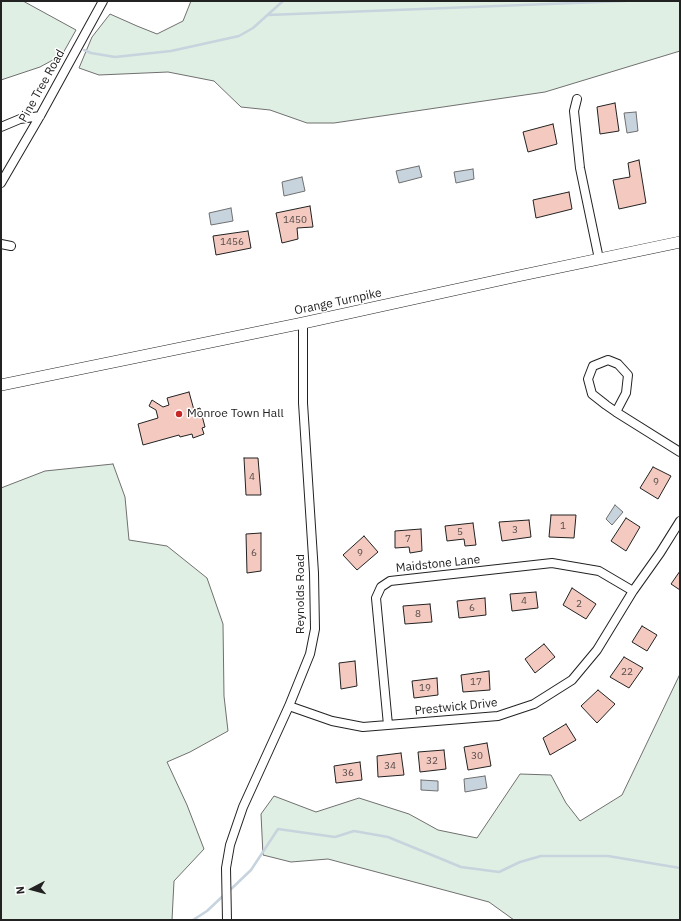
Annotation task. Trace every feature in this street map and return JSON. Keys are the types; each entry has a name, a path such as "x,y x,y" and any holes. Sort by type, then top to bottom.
{"main road":[{"name":"Orange Turnpike","path":"1,385 304,323 511,277 680,242"}],"street":[{"name":"Pine Tree Road","path":"1,182 40,116 103,1"},
{"path":"577,99 574,111 580,168 599,259"},
{"path":"1,127 20,119 40,116"},
{"path":"1,244 11,246"},
{"name":"Reynolds Road","path":"228,920 226,868 230,845 243,807 289,706 310,654 315,629 314,565 303,403 304,323"},
{"path":"616,412 626,393 628,375 618,364 608,360 593,366 588,379 592,394 616,412 680,452"},
{"name":"Prestwick Drive","path":"289,706 332,721 363,727 498,716 534,704 572,680 597,650 633,591 660,553 680,521"},
{"name":"Maidstone Lane","path":"388,725 376,598 381,586 390,581 552,563 599,571 633,591"}],"green space":[{"path":"1,1 23,1 76,30 62,55 40,67 1,80"},
{"path":"191,1 680,1 680,51 545,92 334,123 307,123 270,110 241,107 214,81 168,72 99,75 79,68 92,37 110,14 157,34 183,21"},
{"path":"113,464 125,497 129,540 167,546 207,578 223,624 224,696 228,731 190,752 167,762 187,805 204,849 174,881 172,920 1,920 1,488 45,471"},
{"path":"680,674 680,920 514,920 489,902 328,859 291,862 263,855 261,814 274,796 316,812 359,798 409,814 438,830 477,838 520,774 551,775 566,803 580,821 622,795"}],"shaded area":[{"path":"636,112 638,131 627,133 624,113"},
{"path":"419,166 422,177 399,183 396,171"},
{"path":"473,169 474,179 456,183 454,172"},
{"path":"302,177 305,191 284,196 282,182"},
{"path":"231,208 233,221 211,225 209,213"},
{"path":"615,505 623,512 612,525 606,519"},
{"path":"485,776 487,788 465,792 464,779"},
{"path":"421,780 438,781 438,791 421,790"}],"building":[{"path":"615,103 619,131 600,134 597,107"},
{"path":"553,124 557,144 528,152 523,132"},
{"path":"639,160 646,203 619,209 613,180 630,177 628,163"},
{"path":"569,192 572,209 536,218 533,200"},
{"path":"310,206 313,227 297,228 298,239 282,243 276,213"},
{"path":"248,231 251,248 216,255 213,236"},
{"name":"Monroe Town Hall","path":"189,392 194,410 200,408 205,427 202,428 204,434 193,438 192,434 180,437 179,435 143,445 138,424 158,418 156,410 149,406 152,400 163,407 169,405 167,398"},
{"path":"244,458 258,458 261,495 246,495"},
{"path":"653,467 671,476 658,499 640,488"},
{"path":"551,515 576,515 574,538 549,537"},
{"path":"626,518 640,527 626,551 611,541"},
{"path":"529,520 531,537 502,541 499,522"},
{"path":"473,523 476,545 465,546 464,539 447,541 445,526"},
{"path":"421,529 422,551 410,553 409,547 395,548 395,531"},
{"path":"261,533 261,571 247,573 246,534"},
{"path":"364,536 378,552 357,570 343,555"},
{"path":"680,571 680,590 671,584"},
{"path":"572,588 596,604 586,619 563,605"},
{"path":"536,592 538,608 512,611 510,594"},
{"path":"485,598 486,615 459,618 457,601"},
{"path":"430,604 432,622 405,624 403,606"},
{"path":"642,626 657,635 647,651 632,642"},
{"path":"544,644 555,657 535,673 525,659"},
{"path":"624,657 643,668 629,688 610,677"},
{"path":"355,661 357,686 341,689 339,663"},
{"path":"489,671 490,690 463,692 461,675"},
{"path":"437,678 438,695 414,698 412,681"},
{"path":"598,690 615,704 597,723 581,706"},
{"path":"566,724 576,740 550,755 543,738"},
{"path":"487,743 491,766 468,770 464,747"},
{"path":"444,750 446,769 420,772 418,752"},
{"path":"401,753 404,775 378,777 377,756"},
{"path":"360,762 362,780 336,783 334,766"}],"waterway":[{"path":"84,50 91,53 115,57 171,51 239,36 253,28 283,1"},
{"path":"268,15 625,1"},
{"path":"229,891 251,870 278,829 335,837 354,831 388,837 461,867 499,872 520,862 541,856 608,856 680,868"},
{"path":"193,920 207,911 224,895"}],"place":[{"name":"Monroe Town Hall","path":"179,414"}]}
